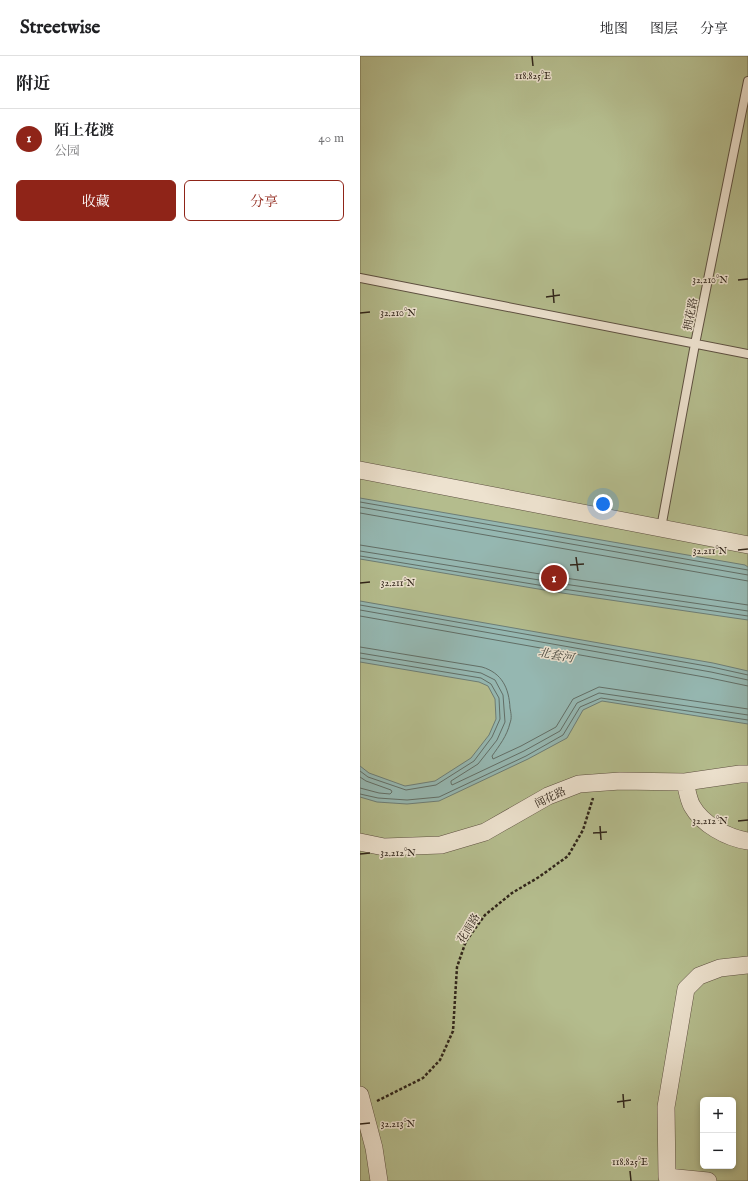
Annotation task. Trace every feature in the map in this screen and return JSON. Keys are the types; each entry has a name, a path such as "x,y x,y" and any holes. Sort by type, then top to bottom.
{"street":[{"path":"360,470 748,545"},
{"name":"闻花路","path":"360,842 384,847 441,845 485,832 548,796 579,784 620,781 685,782 748,774"},
{"path":"685,782 691,805 703,820 724,833 748,841"},
{"path":"708,1181 666,1177 666,1107 686,989 699,976 720,968 748,965"},
{"path":"362,1101 374,1148 379,1181"}],"lane":[{"name":"拥花路","path":"661,528 695,344 748,81"},
{"path":"360,278 748,354"}],"path":[{"name":"花雨路","path":"362,1101 385,1098 423,1078 440,1060 453,1031 457,967 466,941 485,915 512,892 539,877 568,856 583,830 598,782"}],"green space":[{"path":"360,56 748,56 748,1181 360,1181"}],"water":[{"path":"360,498 745,565 748,567 748,620 562,593 360,559"},
{"name":"北套河","path":"360,601 713,663 748,671 748,724 602,701 583,710 567,738 528,759 439,801 407,804 377,802 360,797 360,766 369,773 405,786 435,781 471,758 489,735 496,719 495,699 488,686 479,682 360,662"}],"place":[{"name":"陌上花渡","path":"554,578"}]}
